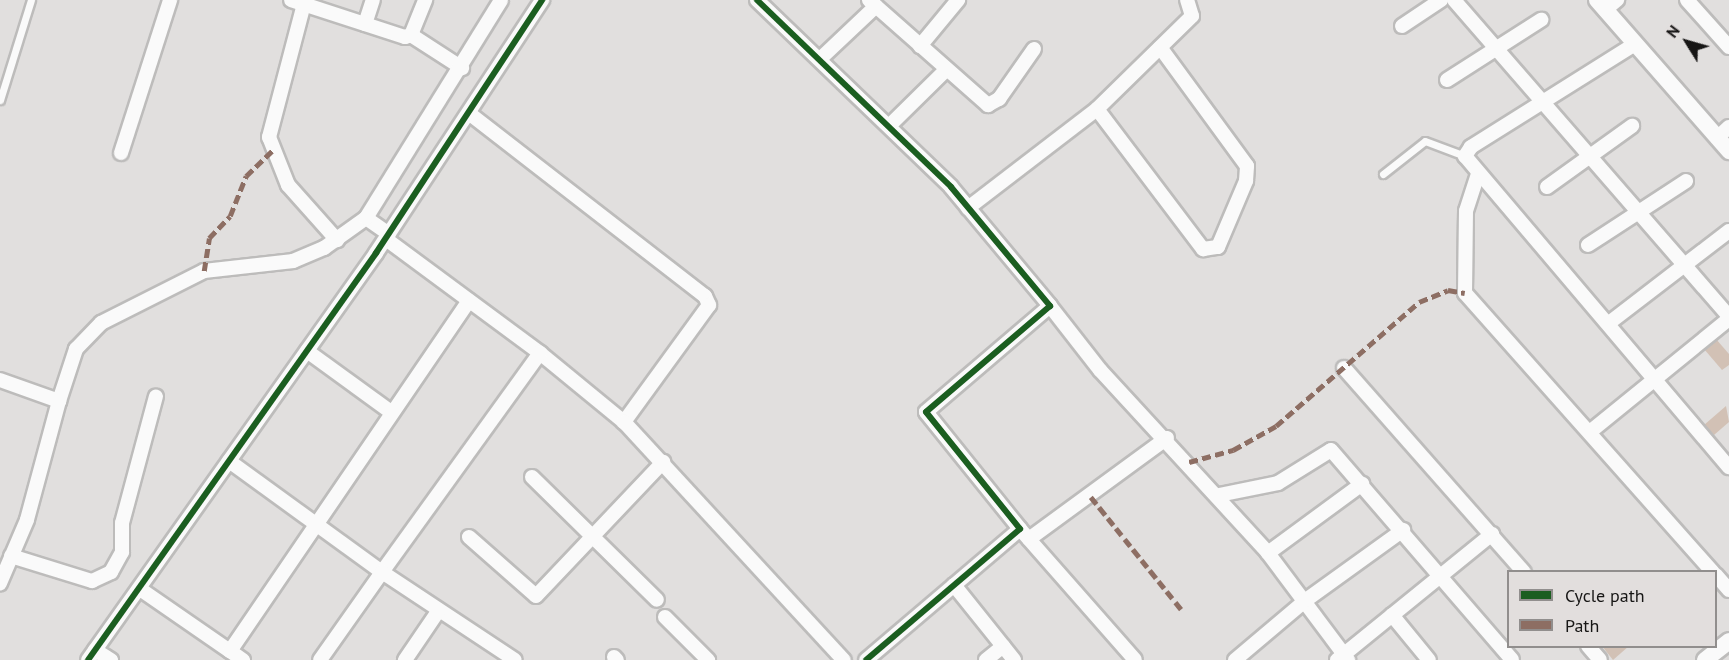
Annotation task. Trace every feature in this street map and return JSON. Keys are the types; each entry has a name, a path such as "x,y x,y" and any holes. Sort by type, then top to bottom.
{"street":[{"path":"121,153 170,0"},
{"path":"365,24 373,0"},
{"path":"411,35 425,0"},
{"path":"0,583 27,520 59,401 76,349 101,323 204,271 293,261 337,240 366,218 462,68 501,0"},
{"path":"111,660 91,655 140,589 387,236 470,114 543,0"},
{"path":"758,0 890,125 955,191 1100,370 1167,438 1268,553 1306,600 1343,658 1492,534"},
{"path":"920,46 958,0"},
{"path":"968,208 1096,109 1192,16 1187,0"},
{"path":"1402,27 1441,0"},
{"path":"1454,0 1729,317 1591,431"},
{"path":"1687,0 1729,47"},
{"path":"337,240 288,185 269,137 300,1 365,24 411,35 462,68"},
{"path":"820,59 872,3 981,101 992,104 1035,49"},
{"path":"1606,3 1635,44 1723,132 1729,151"},
{"path":"1447,80 1541,20"},
{"path":"1635,44 1545,104 1471,147 1465,156 1478,174 1656,377 1729,467"},
{"path":"1096,109 1203,249 1218,247 1246,181 1247,166 1160,47"},
{"path":"890,125 946,70"},
{"path":"470,114 705,296 709,304 624,422"},
{"path":"1547,187 1632,126"},
{"path":"1478,174 1466,211 1465,293 1591,431 1711,570"},
{"path":"1588,245 1686,181"},
{"path":"366,218 469,302 540,353 624,422 844,660"},
{"path":"1609,323 1686,268 1729,231"},
{"path":"230,651 391,412 469,302"},
{"path":"1050,306 926,412 1025,534 1135,660"},
{"path":"307,351 391,412"},
{"path":"320,660 540,353"},
{"path":"1344,368 1522,570"},
{"path":"0,380 59,401"},
{"path":"11,556 92,581 111,572 122,552 122,523 156,396"},
{"path":"866,660 954,585 1167,438"},
{"path":"1219,495 1278,483 1327,450 1337,453 1512,660"},
{"path":"229,461 382,572 439,610 497,655 515,660"},
{"path":"469,537 533,596 663,462"},
{"path":"532,477 593,534 657,600"},
{"path":"1268,553 1362,484"},
{"path":"1235,660 1306,600 1402,530"},
{"path":"1717,576 1729,590"},
{"path":"954,585 1014,660"},
{"path":"140,589 243,660"},
{"path":"405,660 439,610"},
{"path":"1392,615 1429,660"},
{"path":"665,616 708,660"},
{"path":"1706,659 1729,642"},
{"path":"986,660 1003,646"},
{"path":"1590,648 1600,660"}],"lane":[{"path":"0,100 31,0"},
{"path":"1383,174 1425,141 1465,156"}],"building":[{"path":"1716,339 1729,354 1729,365 1722,370 1704,349"},
{"path":"1726,406 1729,422 1714,435 1704,425"},
{"path":"1604,648 1627,648 1613,660"}],"marked path":[{"path":"204,271 209,238 230,216 246,176 272,151"},
{"path":"1189,462 1233,450 1276,426 1419,302 1448,290 1465,293"},
{"path":"1091,497 1181,609"}],"cycle path":[{"path":"88,660 376,253 542,0"},
{"path":"757,0 951,187 1050,306 926,412 1020,529 866,660"}]}
